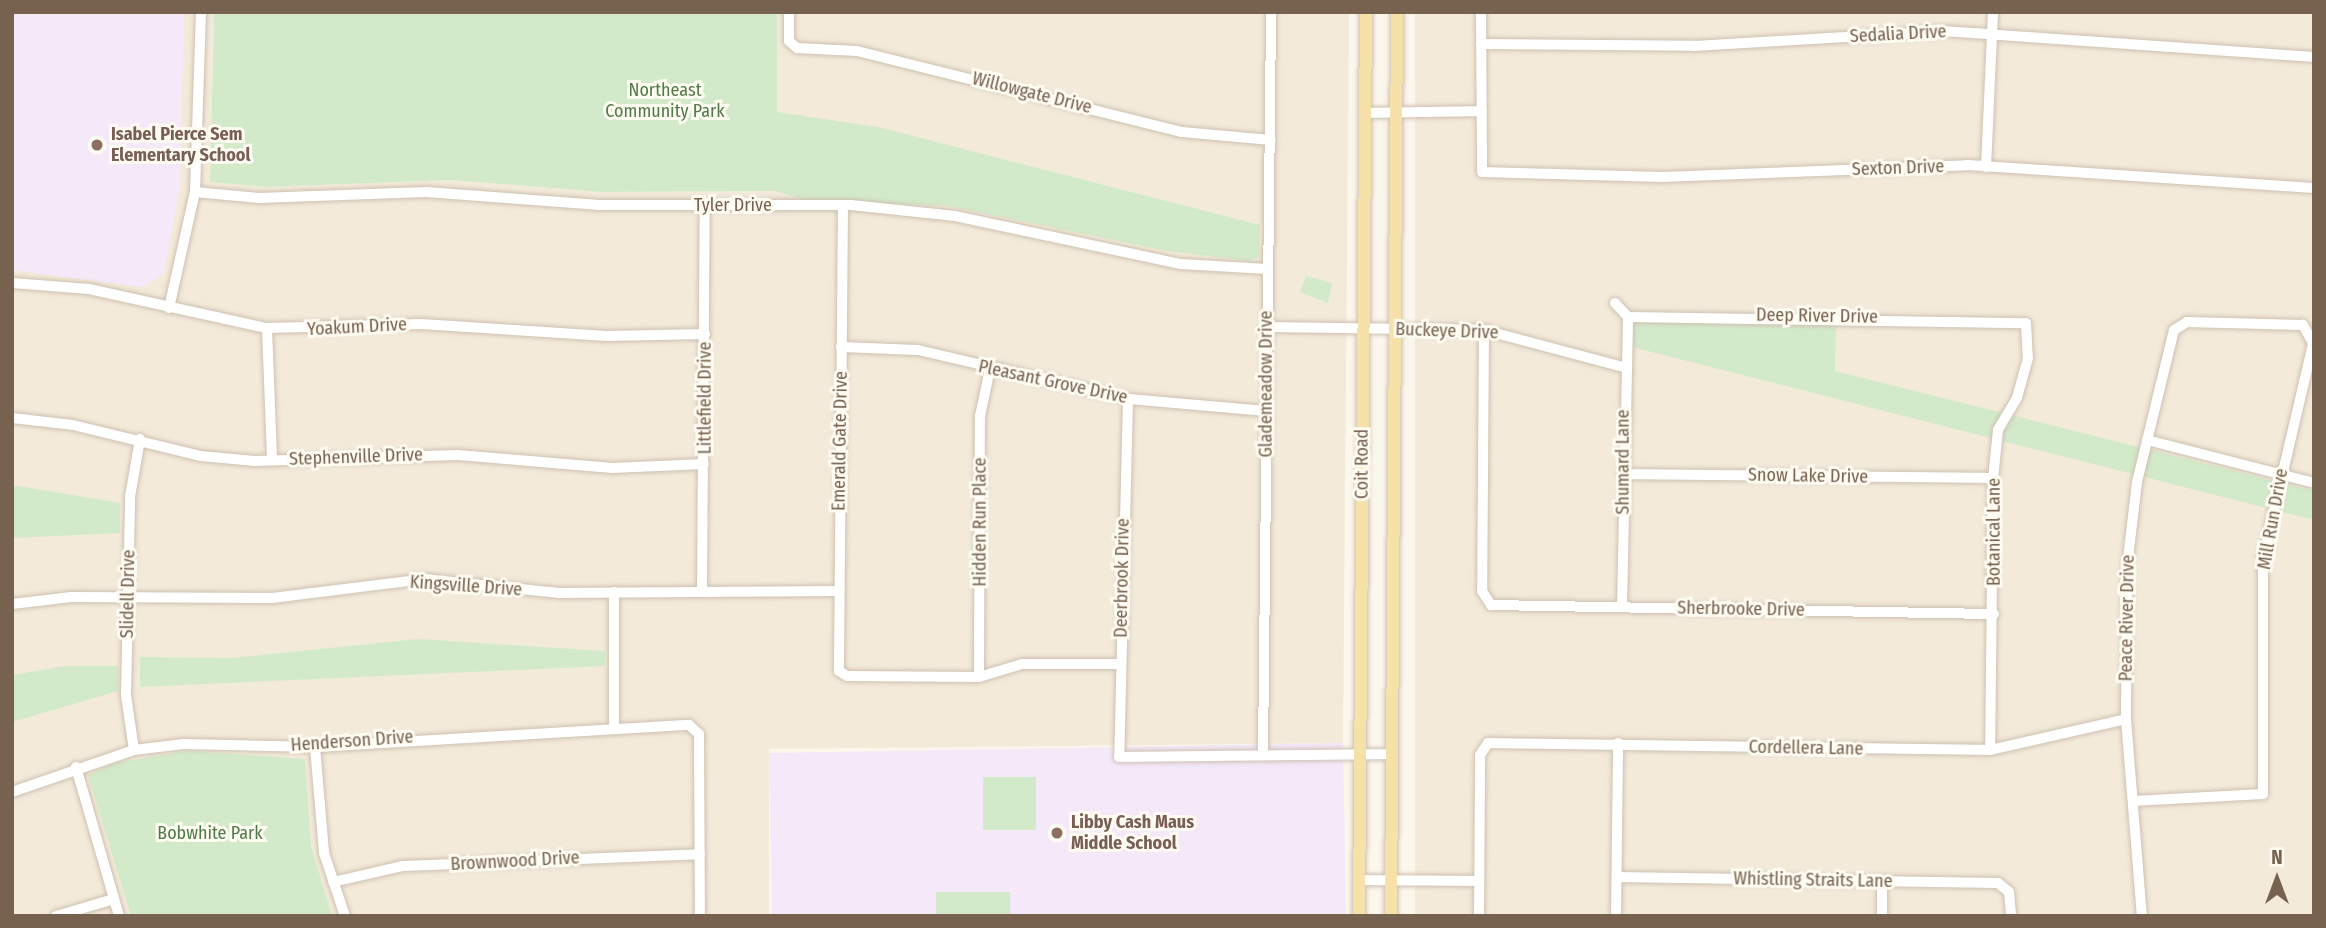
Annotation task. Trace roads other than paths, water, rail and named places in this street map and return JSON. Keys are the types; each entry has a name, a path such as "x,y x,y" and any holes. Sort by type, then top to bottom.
{"main road":[{"name":"Coit Road","path":"1359,916 1366,12"},
{"name":"Coit Road","path":"1391,916 1397,330 1397,12"}],"street":[{"path":"169,309 195,192 201,12"},
{"name":"Willowgate Drive","path":"789,12 792,46 857,51 1182,132 1271,140"},
{"name":"Glademeadow Drive","path":"1263,755 1271,12"},
{"path":"1366,113 1482,111 1481,12"},
{"path":"1986,167 1993,12"},
{"name":"Sedalia Drive","path":"1481,44 1694,46 1992,33 2314,57"},
{"name":"Sexton Drive","path":"1482,111 1482,172 1662,177 1986,167 2314,188"},
{"name":"Tyler Drive","path":"195,192 259,198 426,192 705,205 843,205 955,216 1181,264 1267,269"},
{"name":"Littlefield Drive","path":"702,592 705,205"},
{"name":"Emerald Gate Drive","path":"843,205 836,664 843,675 979,677"},
{"name":"Yoakum Drive","path":"12,283 89,289 169,309 267,328 421,324 607,335 705,334"},
{"path":"1615,303 1628,317"},
{"name":"Deep River Drive","path":"1628,317 2026,323"},
{"name":"Shumard Lane","path":"1622,607 1623,367 1628,317"},
{"name":"Botanical Lane","path":"1990,750 1994,614 1993,478 1998,430 2017,398 2028,358 2026,323"},
{"name":"Mill Run Drive","path":"2133,801 2262,796 2263,557 2311,330 2299,324 2178,326"},
{"name":"Peace River Drive","path":"2143,916 2126,719 2130,524 2147,440 2178,326"},
{"name":"Buckeye Drive","path":"1266,327 1483,330 1524,336 1596,365 1623,367"},
{"path":"267,328 272,460"},
{"name":"Sherbrooke Drive","path":"1483,330 1482,591 1489,603 1994,614"},
{"name":"Pleasant Grove Drive","path":"841,347 918,351 1128,399 1266,411"},
{"name":"Hidden Run Place","path":"979,677 980,416 990,369"},
{"name":"Deerbrook Drive","path":"1128,399 1119,757 1263,755"},
{"name":"Stephenville Drive","path":"12,418 140,439 201,456 272,460 458,455 612,468 704,464"},
{"name":"Slidell Drive","path":"134,750 126,695 130,497 140,439"},
{"path":"2147,440 2314,483"},
{"name":"Snow Lake Drive","path":"1623,474 1993,478"},
{"name":"Kingsville Drive","path":"12,604 128,598 272,598 424,579 559,593 838,591"},
{"path":"614,592 614,727"},
{"path":"979,677 1022,664 1121,664"},
{"name":"Cordellera Lane","path":"1479,881 1482,747 1618,743 1990,750 2126,719"},
{"name":"Henderson Drive","path":"12,792 134,750 223,743 315,747 614,727 699,728 700,854"},
{"path":"1616,916 1618,743"},
{"path":"315,747 320,828 333,882 345,916"},
{"path":"1263,755 1393,754"},
{"path":"76,768 119,916"},
{"path":"700,854 700,916"},
{"name":"Brownwood Drive","path":"333,882 403,866 700,854"},
{"name":"Whistling Straits Lane","path":"1617,877 1998,883 2007,889 2011,916"},
{"path":"1359,880 1479,881 1479,916"},
{"path":"1882,881 1882,916"},
{"path":"57,916 114,899"}],"place":[{"name":"Isabel Pierce Sem Elementary School","path":"97,145"},
{"name":"Libby Cash Maus Middle School","path":"1057,833"}],"park label":[{"name":"Northeast Community Park","path":"665,101"},
{"name":"Bobwhite Park","path":"210,833"}]}
